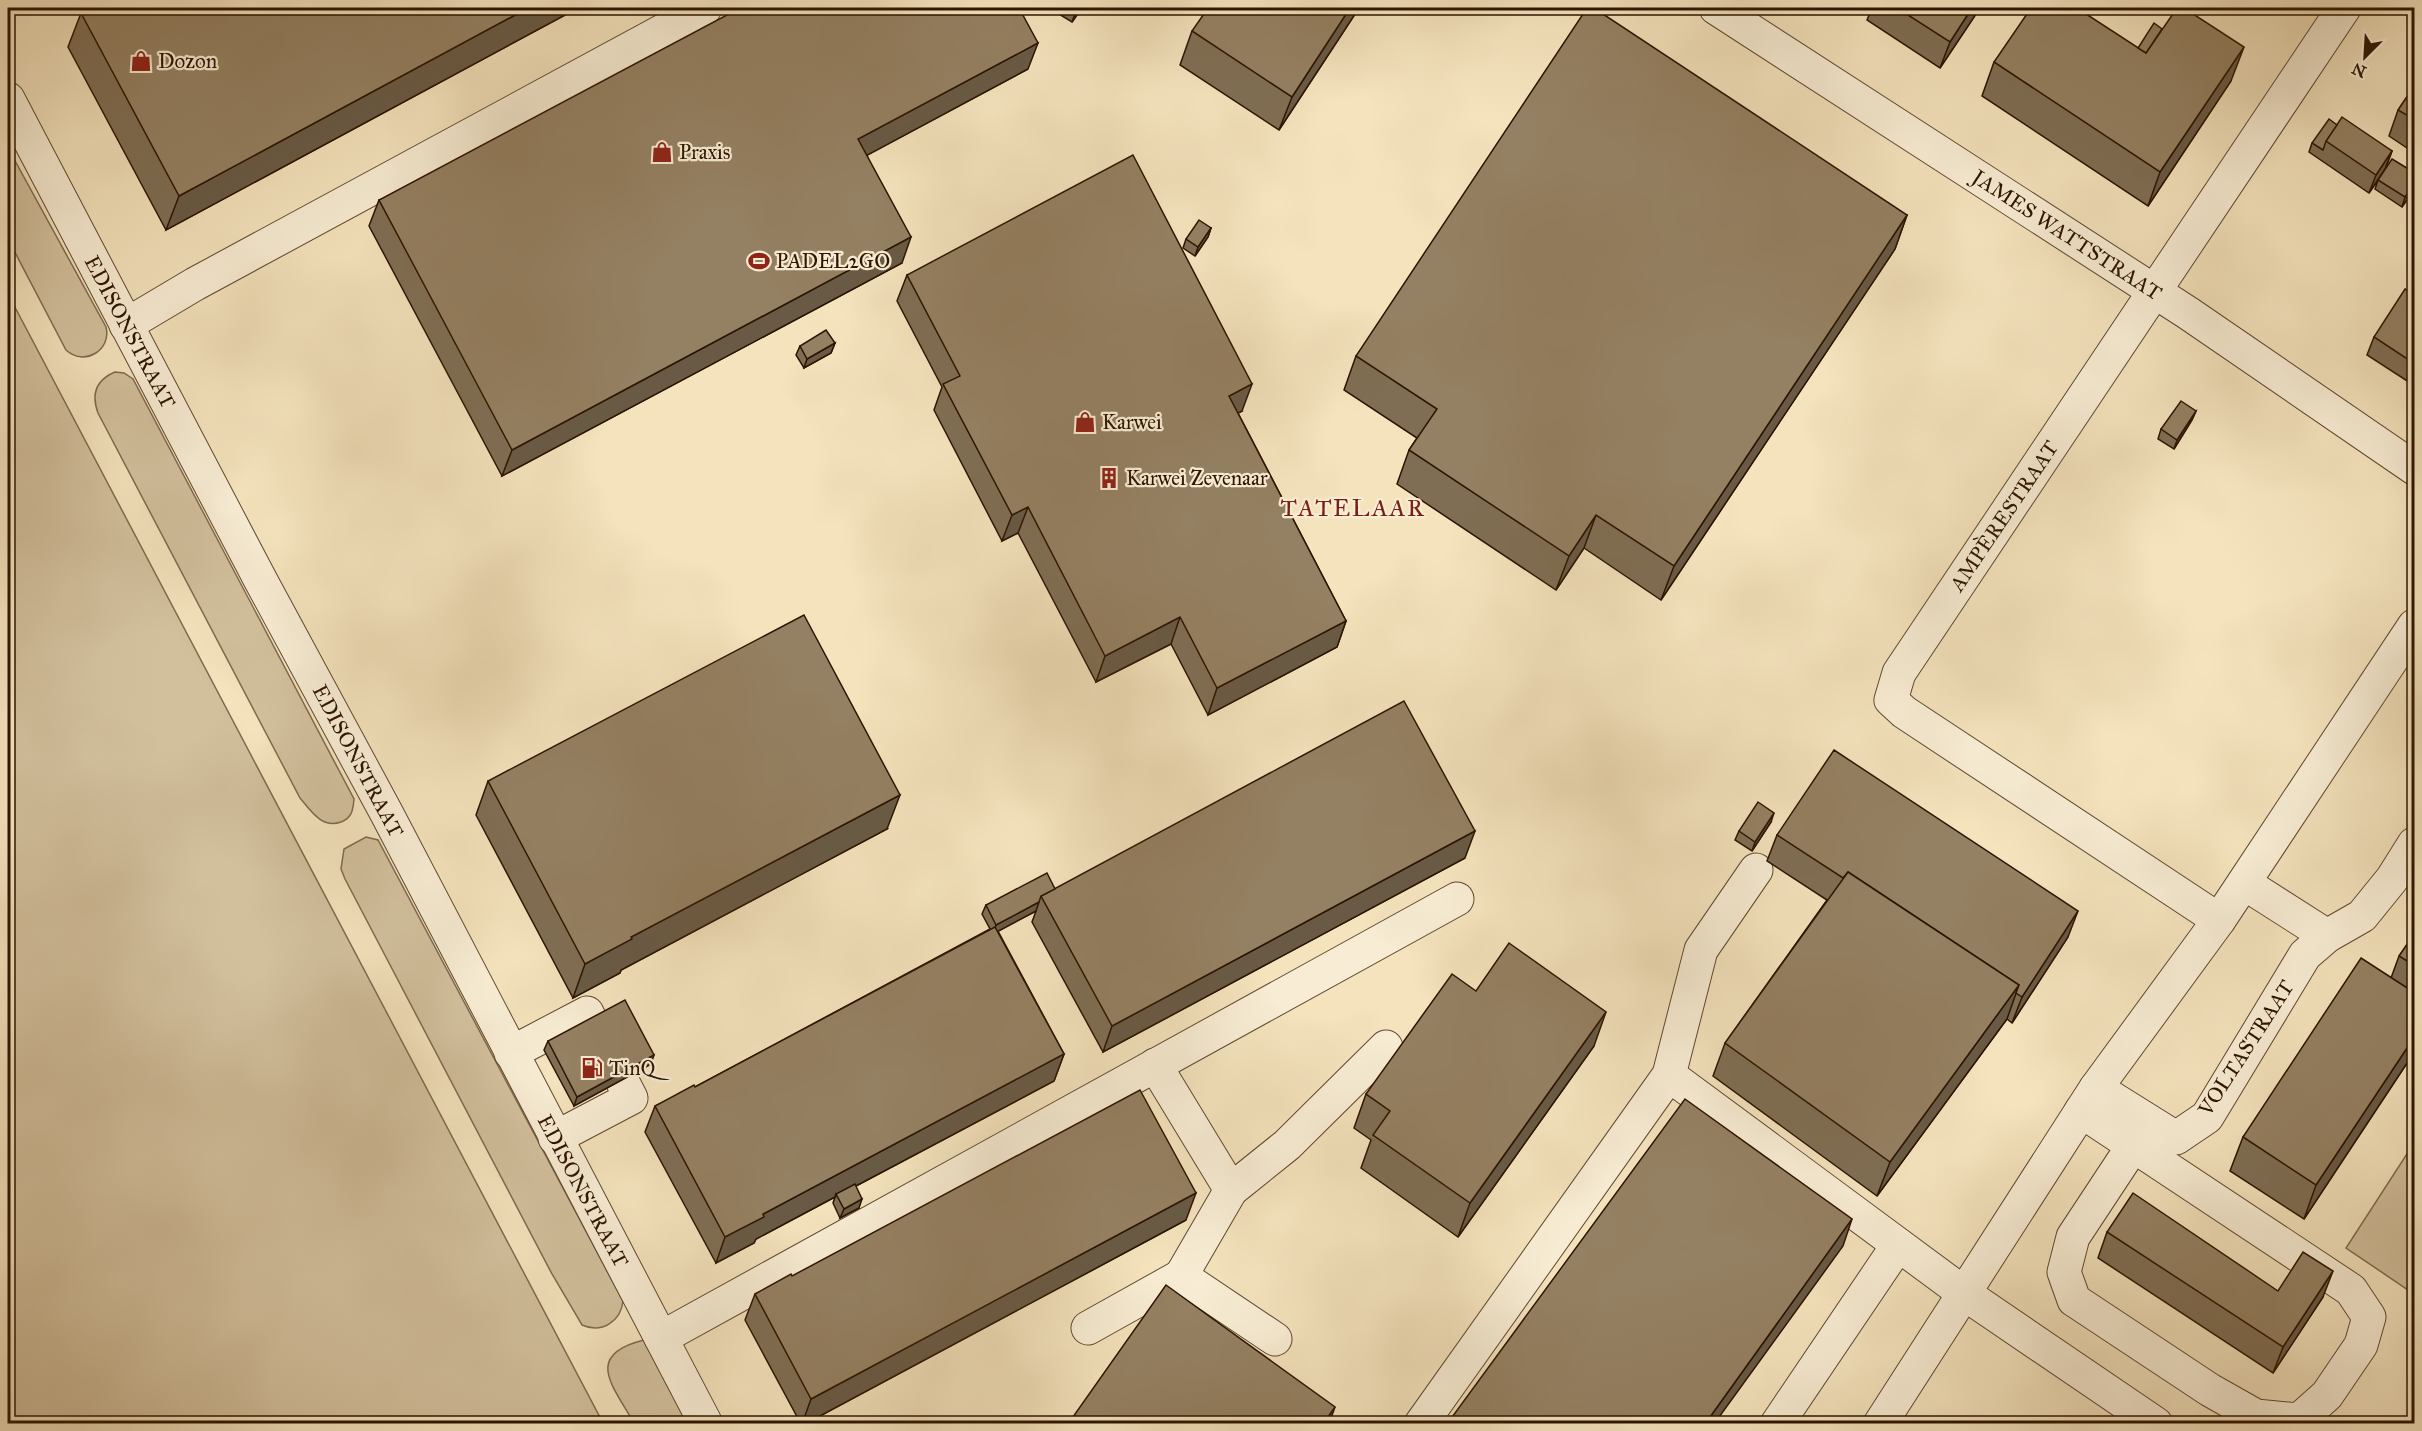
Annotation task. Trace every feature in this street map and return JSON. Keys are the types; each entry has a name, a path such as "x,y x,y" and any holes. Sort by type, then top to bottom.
{"street":[{"path":"126,325 195,284 705,8"},
{"name":"JAMES WATTSTRAAT","path":"1716,8 2155,292 2415,468"},
{"name":"AMPÈRESTRAAT","path":"2218,920 1905,712 1891,700 1899,673 2344,8"},
{"name":"EDISONSTRAAT","path":"8,99 387,814 706,1424"},
{"path":"1880,1424 2088,1100 2244,884 2415,626"},
{"name":"VOLTASTRAAT","path":"2088,1100 2175,1138 2207,1117 2306,955 2327,936 2362,916 2392,879 2415,844"},
{"path":"1421,1424 1670,1075 1701,950 1756,870"},
{"path":"2244,884 2327,936"},
{"path":"661,1338 1457,899"},
{"path":"511,1053 587,1013 632,1098 555,1138"},
{"path":"1088,1328 1181,1276 1231,1190 1287,1145 1386,1047"},
{"path":"1155,1065 1231,1190"},
{"path":"1670,1075 1965,1294 2156,1424"},
{"path":"2088,1100 2133,1146 2351,1290 2369,1317 2361,1345 2327,1395 2299,1420 2256,1416 2210,1390 2074,1300 2064,1272 2073,1237 2133,1146"},
{"path":"1777,1424 1898,1245"},
{"path":"1181,1276 1275,1339"}],"shaded area":[{"path":"8,148 106,327 105,343 95,354 81,357 66,350 8,239"},
{"path":"8,294 603,1423 8,1423"},
{"path":"115,372 124,373 133,379 354,799 351,813 345,820 334,824 323,821 300,798 98,413 95,394 99,383"},
{"path":"366,837 378,840 623,1301 619,1314 603,1327 582,1325 552,1274 345,879 341,869 344,849"},
{"path":"2414,1143 2414,1294 2346,1248"},
{"path":"644,1340 689,1423 634,1423 618,1397 608,1373 608,1363 614,1354 625,1346"}],"building":[{"path":"91,8 528,8 179,196 81,13"},
{"path":"740,8 1019,8 1038,43 858,139 911,237 512,450 379,200"},
{"path":"1208,8 1350,8 1292,97 1192,31"},
{"path":"1587,8 1594,8 1907,215 1674,566 1596,515 1569,556 1409,450 1437,409 1356,356"},
{"path":"1897,8 1972,8 1950,42"},
{"path":"2031,8 2077,8 2146,53 2177,8 2184,8 2244,47 2160,172 1994,62"},
{"path":"2154,23 2162,29 2146,53 2138,48"},
{"path":"2415,85 2415,120 2398,110"},
{"path":"2342,117 2392,151 2376,175 2326,141"},
{"path":"2329,119 2337,125 2323,150 2312,143"},
{"name":"Karwei Zevenaar","path":"1133,155 1252,384 1229,396 1346,621 1217,688 1180,617 1105,656 1028,507 1012,515 943,384 960,376 907,275"},
{"path":"2392,159 2415,173 2415,184 2405,197 2378,180"},
{"path":"1199,220 1211,228 1198,247 1186,239"},
{"path":"2405,289 2415,295 2415,364 2374,337"},
{"path":"826,330 835,343 807,359 800,346"},
{"path":"2181,401 2196,411 2177,440 2161,429"},
{"path":"804,615 900,795 631,937 632,939 585,964 488,781"},
{"path":"1404,701 1475,831 1112,1026 1041,896"},
{"path":"1834,750 2078,911 2022,997 2016,993 2019,985 1848,872 1843,878 1777,835"},
{"path":"1758,802 1774,813 1755,842 1739,831"},
{"path":"1848,872 2019,985 1890,1162 1725,1043"},
{"path":"1047,873 1055,889 1041,896 1039,902 996,925 986,905"},
{"path":"995,927 1064,1054 763,1214 764,1217 725,1237 655,1106 694,1085 695,1087"},
{"path":"2415,933 2415,966 2399,956"},
{"path":"1509,943 1606,1012 1470,1203 1373,1135 1390,1111 1366,1094 1452,974 1476,991"},
{"path":"2361,958 2415,993 2415,1036 2316,1185 2243,1137"},
{"path":"625,1000 654,1055 577,1097 548,1041"},
{"path":"1140,1090 1196,1193 811,1399 755,1294"},
{"path":"1685,1099 1852,1219 1705,1424 1447,1424"},
{"path":"855,1184 862,1199 844,1209 836,1194"},
{"path":"2133,1193 2278,1291 2303,1252 2333,1271 2283,1347 2107,1232"},
{"path":"1166,1285 1335,1407 1323,1424 1068,1424"}],"place":[{"name":"Dozon","path":"141,61"},
{"name":"Praxis","path":"662,152"},
{"name":"PADEL2GO","path":"759,261"},
{"name":"Karwei","path":"1085,422"},
{"name":"Karwei Zevenaar","path":"1109,478"},
{"name":"TinQ","path":"592,1068"}],"district":[{"name":"TATELAAR","path":"1353,508"}]}
